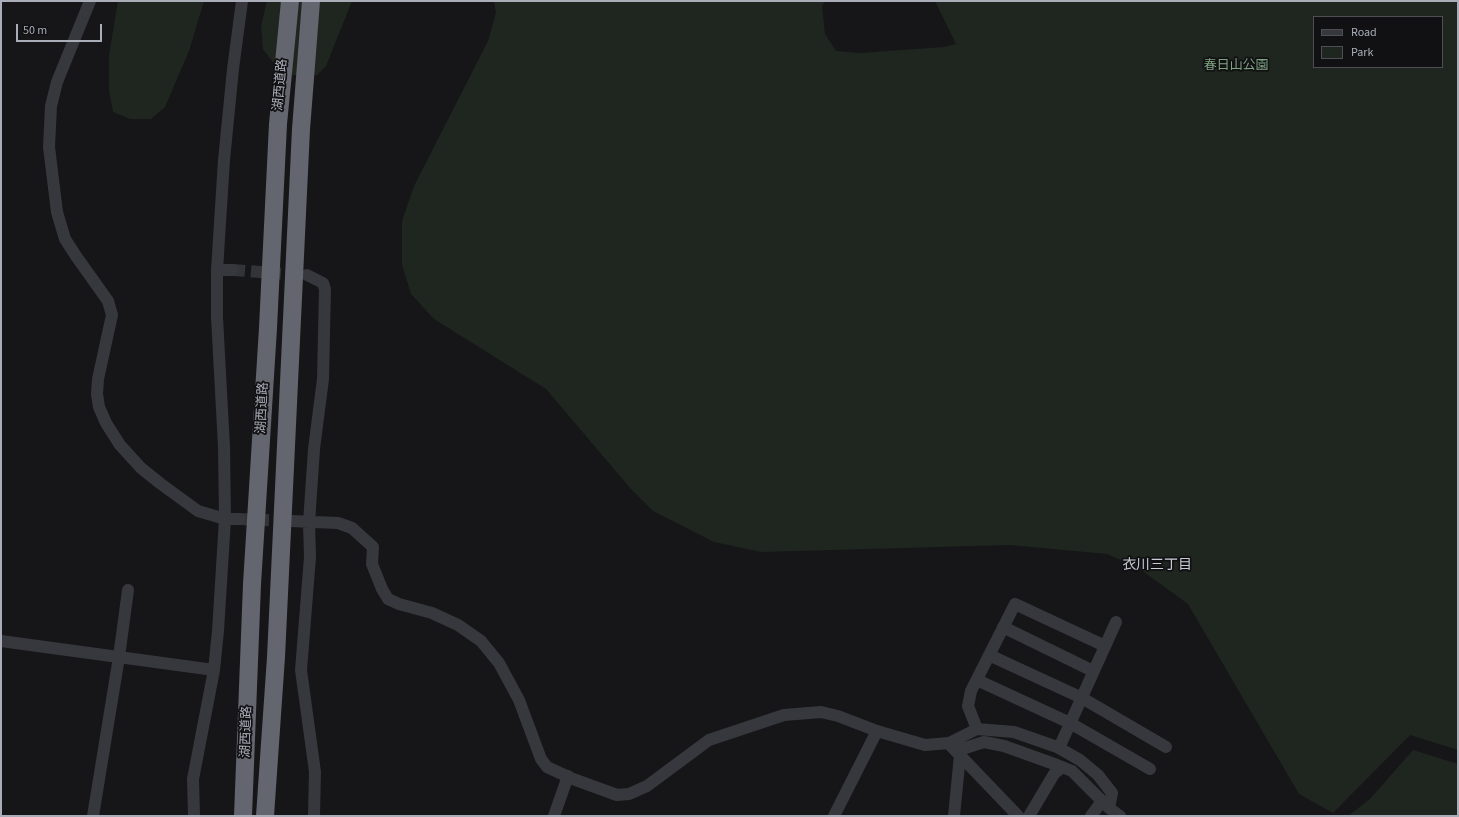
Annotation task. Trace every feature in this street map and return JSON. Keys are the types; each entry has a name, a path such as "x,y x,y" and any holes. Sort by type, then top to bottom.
{"highway":[{"name":"湖西道路","path":"243,816 252,584 268,328 278,124 290,1"},
{"name":"湖西道路","path":"265,816 276,657 302,121 311,1"}],"street":[{"path":"90,1 58,82 51,106 49,147 58,212 65,239 108,301 112,315 98,379 97,394 99,407 106,423 120,445 141,468 198,511 225,519 239,519"},
{"path":"194,816 194,779 214,670 225,519 224,447 217,316 217,270 224,160 233,69 242,1"},
{"path":"217,270 233,270"},
{"path":"307,275 323,283 325,289 323,379 314,449 309,523 310,557 302,670 315,772 314,816"},
{"path":"291,521 309,523 338,523 352,528 373,547 372,564 382,589 388,599 399,604 432,613 458,625 482,641 499,663 519,700 541,759 547,767 617,795 629,794 647,786 709,740 784,715 821,712 838,716 877,731 925,745 955,750 984,742 1004,746 1072,771 1106,805 1120,816"},
{"path":"93,816 119,657 128,590"},
{"path":"977,729 968,706 971,691 1015,604 1105,646"},
{"path":"1059,748 1116,622"},
{"path":"1003,627 1093,672"},
{"path":"1,641 214,670"},
{"path":"989,655 1082,698 1166,747"},
{"path":"977,680 1070,724 1150,769"},
{"path":"954,816 955,750 977,729 1014,732 1059,748 1080,760 1098,775 1112,794 1106,805 1092,816"},
{"path":"834,816 877,731"},
{"path":"955,750 1018,816"},
{"path":"1029,816 1054,774 1062,767"},
{"path":"554,816 568,776"}],"green space":[{"path":"118,1 204,1 189,51 165,107 151,119 130,119 113,112 109,91 109,55"},
{"path":"267,1 352,1 326,66 317,75 293,75 277,68 263,49 261,26"},
{"name":"春日山公園","path":"494,1 825,1 822,6 825,34 836,51 860,53 944,47 956,44 935,1 1458,1 1458,750 1410,735 1333,813 1299,794 1188,604 1137,567 1107,554 1010,545 761,552 714,542 653,511 630,488 546,389 434,319 411,294 402,265 402,221 414,186 488,41 496,13"},
{"path":"1413,750 1458,764 1458,816 1348,816 1370,799"}],"tunnel":[{"path":"233,270 302,275"},
{"path":"239,519 290,521"}],"district":[{"name":"衣川三丁目","path":"1157,566"}]}
